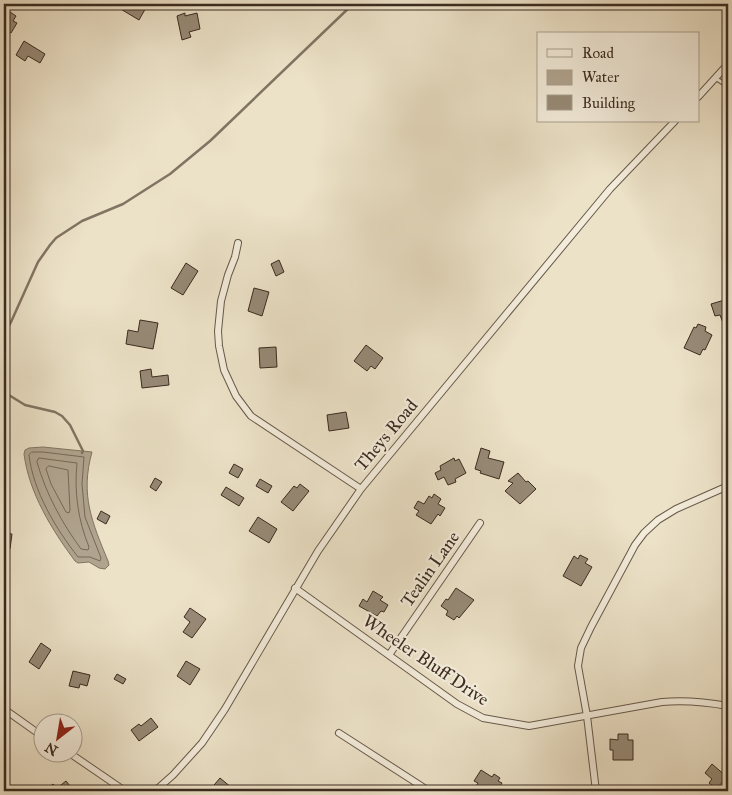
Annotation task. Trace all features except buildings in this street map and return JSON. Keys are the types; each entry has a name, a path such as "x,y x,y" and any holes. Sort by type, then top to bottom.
{"street":[{"path":"700,94 728,64"},
{"name":"Theys Road","path":"155,791 173,775 202,743 225,710 295,588 361,489 610,189 674,122"},
{"path":"238,243 236,257 221,300 218,331 224,370 236,396 251,416 361,489"},
{"path":"596,791 587,716 578,666 581,648 635,545 644,533 658,520 676,509 728,486"},
{"name":"Tealin Lane","path":"389,655 480,524"},
{"name":"Wheeler Bluff Drive","path":"295,588 456,704 484,718 529,726 662,702 708,702 728,706"},
{"path":"4,709 32,729"},
{"path":"338,733 429,791"},
{"path":"82,762 125,791"}],"lane":[{"path":"715,78 728,86"}],"water":[{"path":"43,447 92,452 87,482 88,495 93,521 109,565 105,569 89,562 78,563 75,561 50,524 36,497 24,454 25,450 29,448"}],"waterway":[{"path":"4,335 38,262 56,238 82,221 123,204 170,174 210,141 353,4"},
{"path":"4,392 25,405 55,412 62,416 70,425 83,451 82,453"}]}
